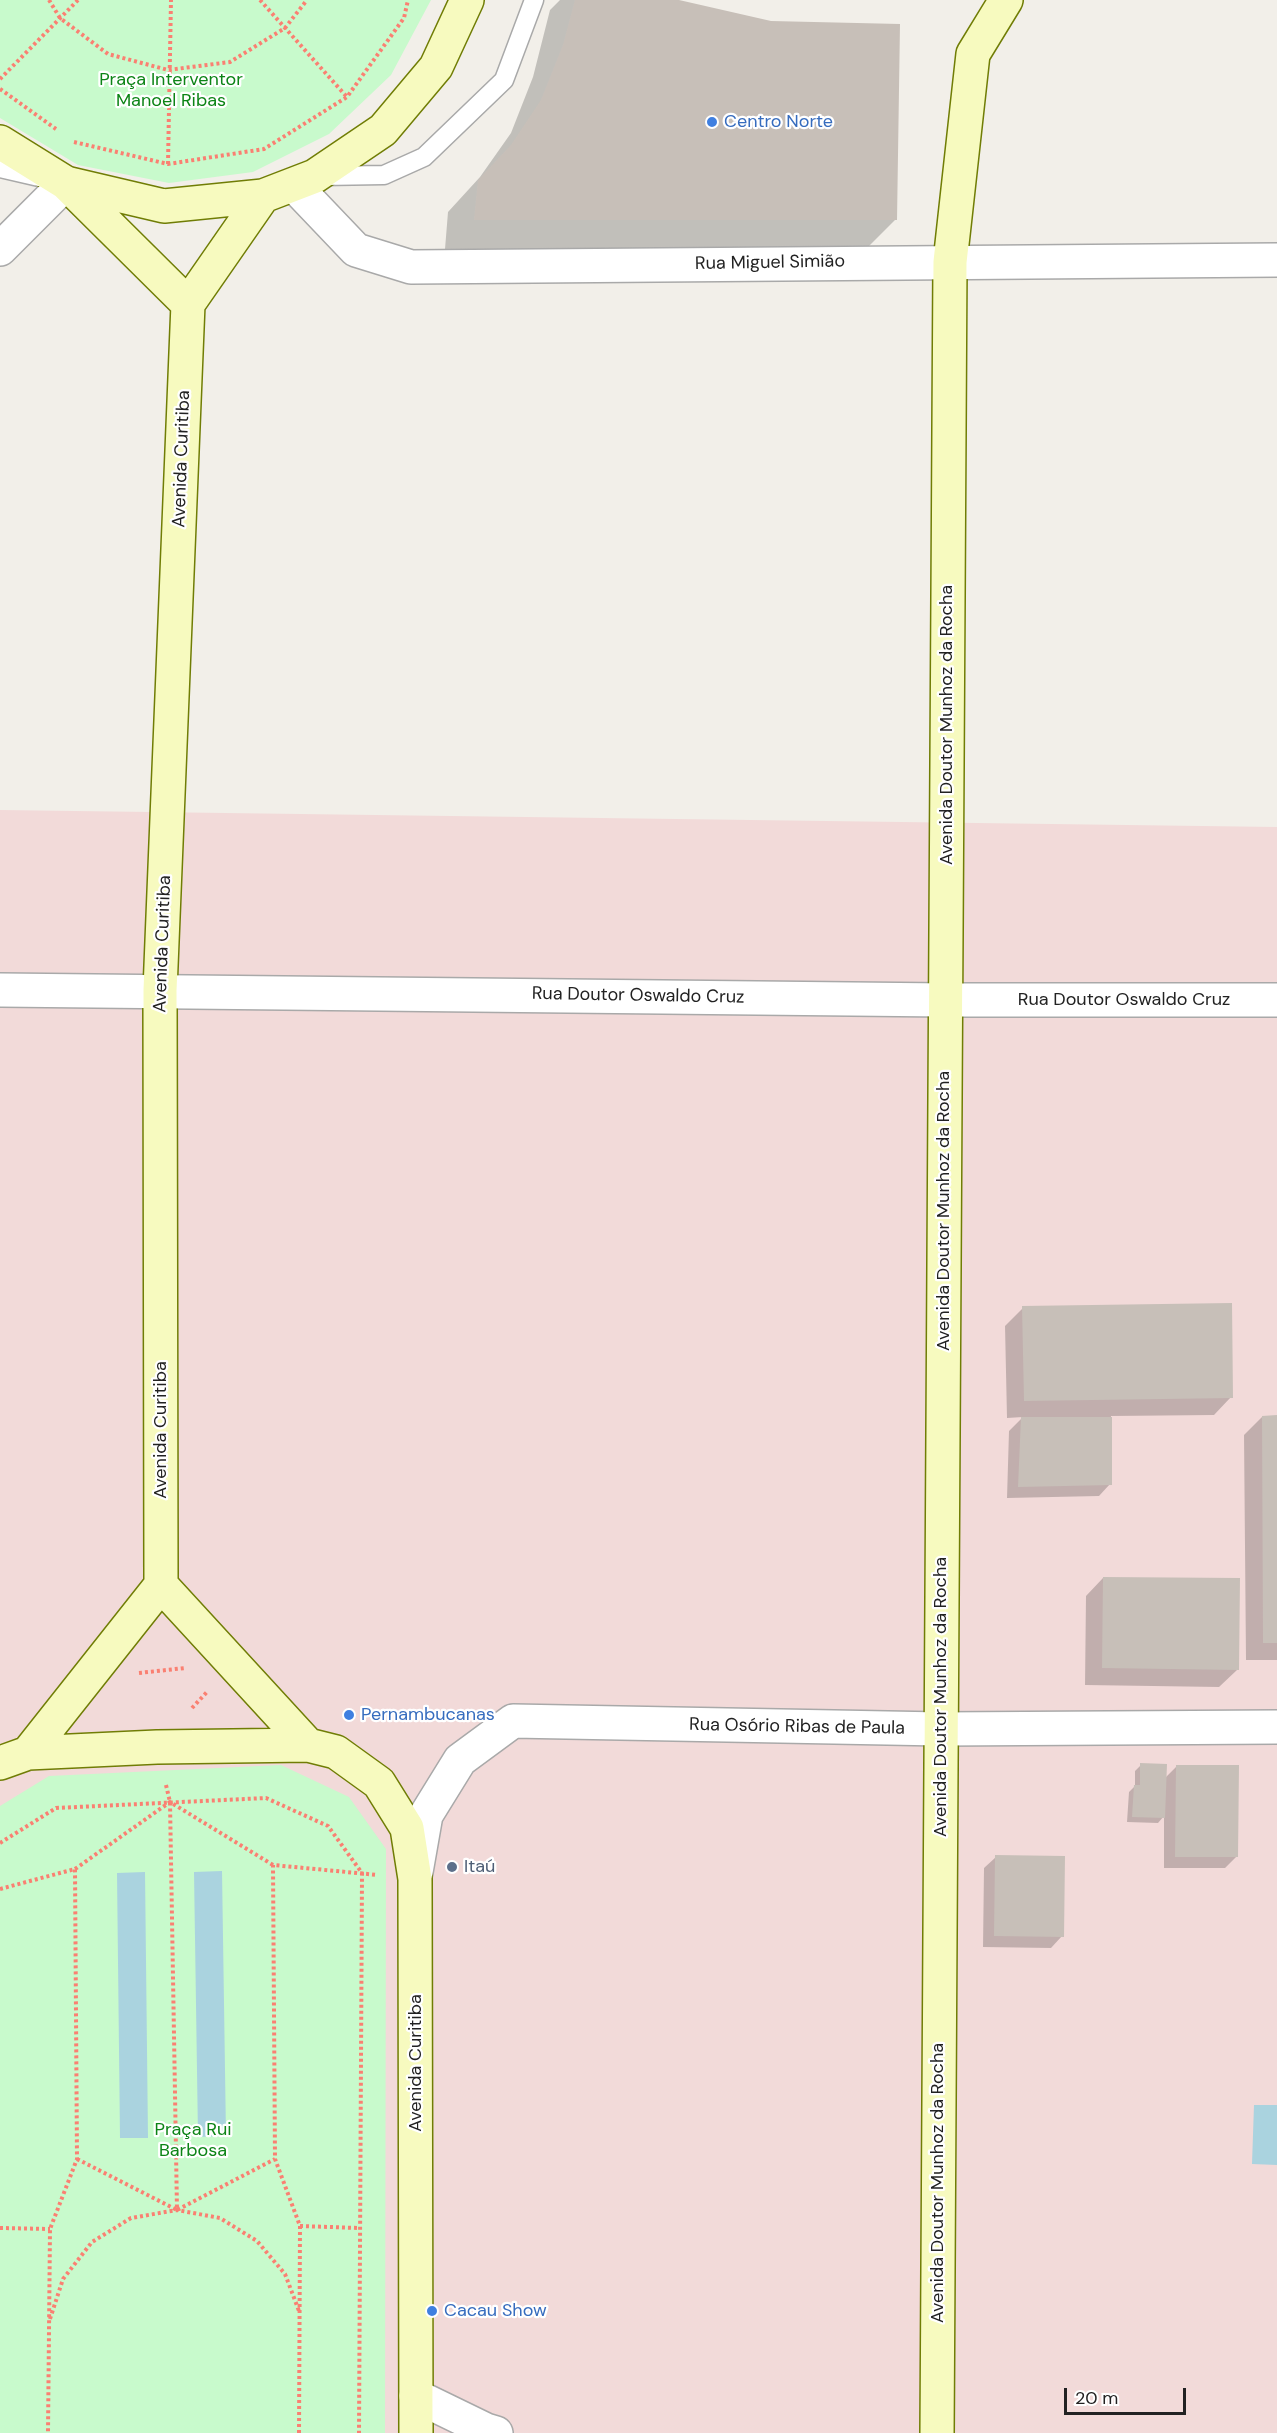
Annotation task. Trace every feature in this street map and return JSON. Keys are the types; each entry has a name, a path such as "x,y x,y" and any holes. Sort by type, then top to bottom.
{"main road":[{"path":"66,183 164,206 263,196 304,180 383,130 436,67 467,0"},
{"name":"Avenida Doutor Munhoz da Rocha","path":"937,2433 950,262 973,54 1006,0"},
{"path":"0,142 66,183 188,304 263,196"},
{"name":"Avenida Curitiba","path":"14,1758 88,1678 161,1585 160,990 188,304"},
{"path":"161,1585 308,1745"},
{"name":"Avenida Curitiba","path":"14,1758 157,1747 308,1745 336,1752 379,1783 407,1828 414,1879 416,2433"}],"street":[{"name":"Rua Miguel Simião","path":"304,180 356,250 411,267 1277,261"},
{"path":"0,249 66,183"},
{"name":"Rua Doutor Oswaldo Cruz","path":"0,990 946,1000 1277,1000"},
{"name":"Rua Osório Ribas de Paula","path":"414,1879 426,1815 443,1787 460,1760 513,1721 940,1729 1277,1727"},
{"path":"416,2396 496,2433"}],"lane":[{"path":"304,180 384,175 424,157 504,80 534,0"},
{"path":"0,168 66,183"}],"path":[{"path":"50,0 60,18 108,54 170,70 230,62 285,28 307,0"},
{"path":"0,79 78,0"},
{"path":"168,164 171,0"},
{"path":"260,0 347,97"},
{"path":"0,89 74,142 168,164 264,148 347,97 404,18 408,0"},
{"path":"88,1678 234,1663"},
{"path":"177,2210 170,1802 157,1747 234,1663"},
{"path":"0,1843 56,1808 266,1798 328,1826 362,1874 359,2433"},
{"path":"170,1802 273,1865 414,1879"},
{"path":"0,1889 75,1869 170,1802"},
{"path":"273,1865 275,2159 300,2226 299,2433"},
{"path":"48,2433 50,2229 77,2159 75,1869"},
{"path":"77,2159 177,2210 220,2218 257,2241 285,2274 300,2315"},
{"path":"49,2323 63,2278 92,2242 131,2218 177,2210 275,2159"},
{"path":"300,2226 360,2228"},
{"path":"0,2228 50,2229"}],"shaded area":[{"path":"0,810 1277,827 1277,2433 0,2433"}],"green space":[{"name":"Praça Interventor Manoel Ribas","path":"0,0 431,0 391,75 329,134 253,172 169,183 78,165 0,118"},
{"name":"Praça Rui Barbosa","path":"281,1765 349,1797 386,1849 385,2433 0,2433 0,1806 49,1776"}],"water":[{"path":"222,1871 226,2136 198,2137 194,1872"},
{"path":"145,1872 148,2138 120,2138 117,1873"},
{"path":"1254,2105 1277,2105 1277,2165 1252,2164"}],"building":[{"name":"Centro Norte","path":"575,0 679,0 771,21 900,24 897,220 474,220 478,180 511,145 541,100 563,45"},
{"path":"1232,1303 1233,1398 1024,1401 1022,1306"},
{"path":"1277,1415 1277,1643 1263,1643 1262,1416"},
{"path":"1021,1417 1112,1417 1112,1485 1018,1487"},
{"path":"1103,1577 1240,1578 1239,1670 1102,1668"},
{"path":"1140,1763 1167,1764 1165,1818 1132,1817 1134,1785 1140,1785"},
{"path":"1176,1765 1239,1765 1238,1857 1175,1857"},
{"path":"995,1855 1065,1856 1064,1937 994,1936"}],"place":[{"name":"Centro Norte","path":"712,122"},
{"name":"Pernambucanas","path":"349,1715"},
{"name":"Itaú","path":"452,1867"},
{"name":"Cacau Show","path":"432,2311"}]}
